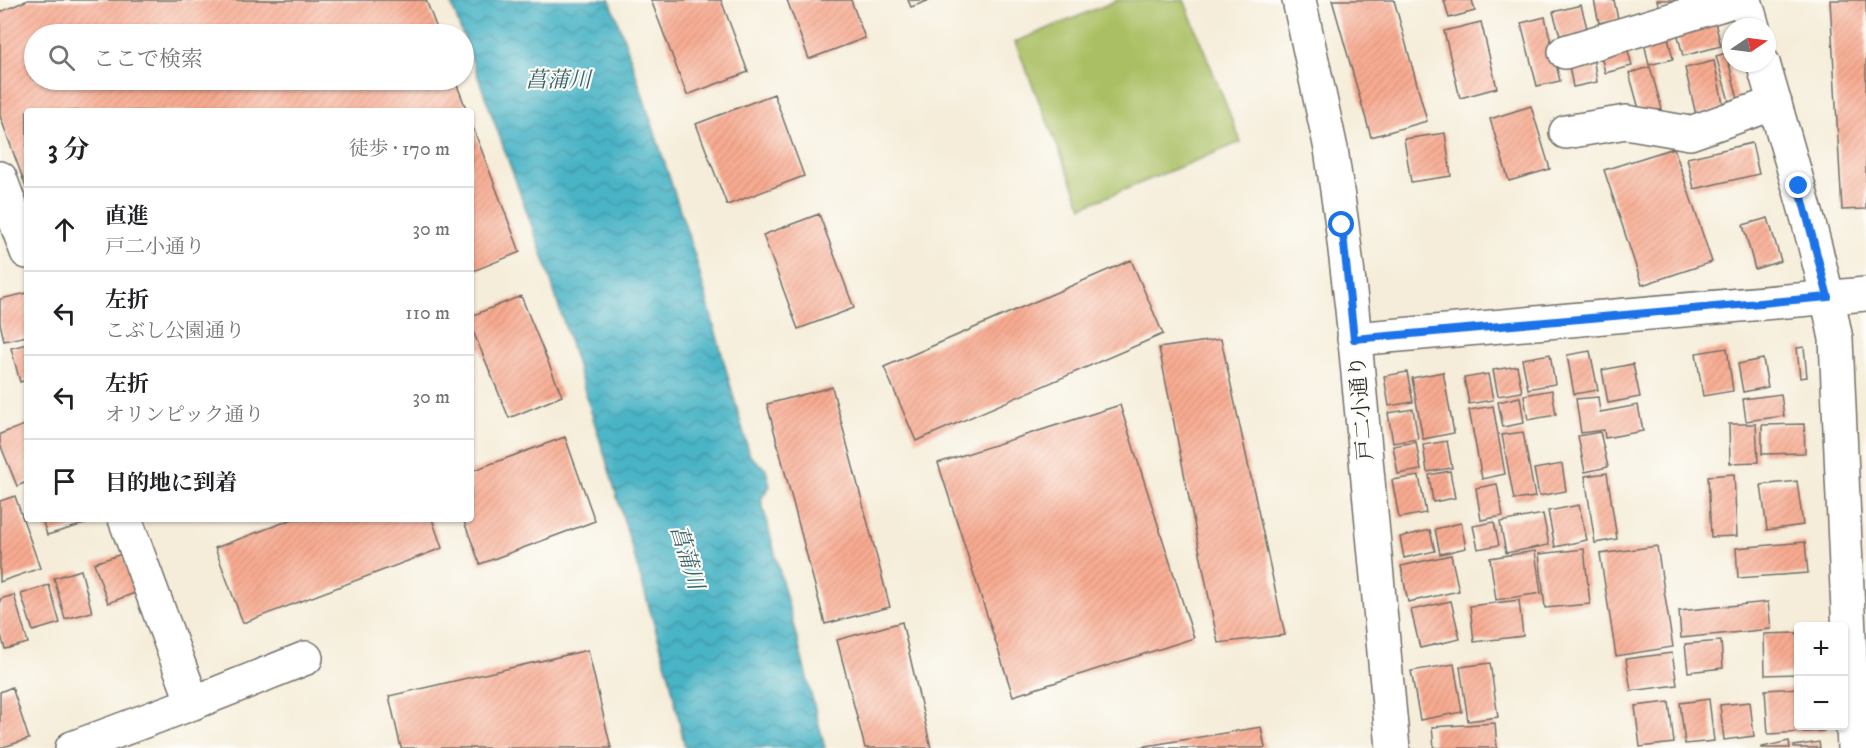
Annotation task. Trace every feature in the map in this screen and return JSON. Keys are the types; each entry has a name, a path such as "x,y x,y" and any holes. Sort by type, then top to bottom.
{"street":[{"name":"戸二小通り","path":"1299,0 1331,149 1343,235 1393,748"},
{"path":"1565,52 1736,0"},
{"path":"1745,0 1750,18"},
{"path":"1765,72 1799,186 1828,297 1836,339 1854,748"},
{"path":"1566,132 1626,122 1690,133 1774,103"},
{"path":"0,178 24,244"},
{"path":"1354,339 1866,294"},
{"path":"126,522 193,704"},
{"path":"72,748 193,704 306,658"}],"green space":[{"path":"1118,0 1184,0 1241,142 1082,207 1015,42"}],"water":[{"name":"菖蒲川","path":"450,0 610,0 694,253 750,456 766,469 770,486 761,499 825,748 685,748 670,679 546,265 474,66 474,24 458,24"}],"building":[{"path":"28,0 426,0 435,24 24,24 24,90 459,90 466,108 24,108 24,182 0,116 0,12"},
{"path":"651,0 721,0 748,72 687,95"},
{"path":"787,0 851,0 865,38 809,59"},
{"path":"908,0 930,0 911,7"},
{"path":"1332,0 1394,0 1427,121 1371,137"},
{"path":"1444,0 1472,0 1475,11 1449,18"},
{"path":"1594,0 1614,0 1618,19 1599,23"},
{"path":"1657,0 1696,0 1659,8"},
{"path":"1830,0 1866,0 1866,209 1842,210"},
{"path":"1581,5 1588,32 1561,39 1553,12"},
{"path":"1545,17 1560,81 1537,86 1521,23"},
{"path":"1481,22 1497,88 1460,98 1444,31"},
{"path":"1715,22 1721,46 1683,56 1677,32"},
{"path":"1667,33 1673,59 1649,65 1643,38"},
{"path":"1627,47 1632,66 1605,73 1601,55"},
{"path":"1722,54 1722,72 1731,72 1738,99 1729,101 1716,56"},
{"path":"1593,56 1597,82 1573,87 1568,60"},
{"path":"1714,61 1724,108 1696,115 1685,68"},
{"path":"1650,67 1662,109 1641,116 1629,73"},
{"path":"774,94 804,176 727,205 696,124"},
{"path":"1531,106 1550,169 1509,181 1490,119"},
{"path":"474,130 520,252 474,271"},
{"path":"1445,133 1451,176 1411,182 1404,139"},
{"path":"1752,143 1759,174 1694,189 1687,158"},
{"path":"1674,148 1712,262 1642,285 1604,170"},
{"path":"819,214 854,308 798,329 763,235"},
{"path":"1768,218 1781,261 1755,269 1743,225"},
{"path":"1131,260 1163,334 916,441 884,367"},
{"path":"24,294 24,337 4,341 0,323 0,299"},
{"path":"521,296 562,396 509,418 474,333 474,315"},
{"path":"1221,339 1285,635 1218,643 1159,348"},
{"path":"24,345 24,381 20,382 11,348"},
{"path":"1804,347 1807,377 1800,378 1797,348"},
{"path":"1727,348 1733,391 1703,396 1696,353"},
{"path":"1590,351 1598,390 1574,394 1567,355"},
{"path":"1550,354 1555,384 1528,389 1522,359"},
{"path":"1763,359 1768,387 1743,392 1738,364"},
{"path":"1633,364 1640,397 1608,403 1602,370"},
{"path":"1517,366 1522,392 1498,396 1493,370"},
{"path":"1407,372 1413,402 1389,406 1384,376"},
{"path":"1443,372 1454,433 1423,439 1412,378"},
{"path":"1488,374 1493,400 1469,404 1464,378"},
{"path":"832,387 890,607 825,624 767,404"},
{"path":"1552,390 1556,415 1528,420 1524,395"},
{"path":"1781,394 1784,416 1746,421 1743,399"},
{"path":"1520,397 1524,423 1503,427 1498,402"},
{"path":"1598,397 1600,412 1638,405 1643,431 1605,438 1604,430 1581,433 1576,399"},
{"path":"1120,405 1194,638 1013,696 938,463"},
{"path":"1493,406 1505,474 1482,479 1469,410"},
{"path":"1413,409 1418,439 1393,443 1388,413"},
{"path":"1729,424 1756,424 1758,462 1730,463"},
{"path":"1804,424 1805,453 1762,454 1762,425"},
{"path":"24,425 24,483 17,486 0,444 0,434"},
{"path":"1523,432 1535,497 1514,500 1502,435"},
{"path":"1600,432 1608,467 1585,472 1578,436"},
{"path":"565,437 595,521 480,564 464,522 474,522 474,470"},
{"path":"1447,441 1452,468 1427,472 1423,445"},
{"path":"1416,442 1421,470 1398,474 1393,446"},
{"path":"1562,464 1566,491 1539,496 1534,469"},
{"path":"1450,471 1455,498 1433,502 1429,475"},
{"path":"1607,473 1617,539 1595,543 1585,476"},
{"path":"1734,474 1737,536 1711,537 1708,476"},
{"path":"1419,476 1426,513 1399,518 1392,480"},
{"path":"1797,481 1803,525 1767,530 1761,485"},
{"path":"1497,484 1503,516 1481,520 1476,488"},
{"path":"15,496 40,568 0,582 0,501"},
{"path":"1579,505 1587,540 1555,547 1548,511"},
{"path":"1543,514 1549,545 1506,553 1500,522"},
{"path":"43,522 91,522 47,535"},
{"path":"285,522 433,522 442,548 243,623 215,548"},
{"path":"1494,522 1499,545 1478,549 1473,526"},
{"path":"1461,523 1466,548 1440,554 1435,529"},
{"path":"1430,530 1435,551 1404,558 1400,537"},
{"path":"1805,542 1808,573 1738,578 1736,548"},
{"path":"1657,546 1673,647 1616,656 1600,554"},
{"path":"1584,549 1590,604 1545,608 1539,554"},
{"path":"1535,551 1541,593 1496,600 1490,558"},
{"path":"122,554 135,593 108,603 94,563"},
{"path":"1451,555 1459,591 1408,602 1401,566"},
{"path":"81,570 92,612 65,619 54,578"},
{"path":"49,585 60,623 33,631 21,594"},
{"path":"14,595 28,643 5,649 0,632 0,599"},
{"path":"1519,600 1523,636 1474,642 1470,606"},
{"path":"1451,601 1460,639 1420,648 1411,610"},
{"path":"1768,602 1771,629 1681,638 1679,611"},
{"path":"902,622 931,748 865,748 837,640"},
{"path":"1794,633 1794,674 1765,675 1764,634"},
{"path":"1721,641 1723,668 1688,672 1685,644"},
{"path":"588,650 611,748 401,748 389,696"},
{"path":"1672,653 1677,685 1631,691 1626,659"},
{"path":"1490,663 1498,717 1468,721 1460,667"},
{"path":"1454,664 1462,712 1420,720 1411,671"},
{"path":"12,687 29,739 0,748 0,692"},
{"path":"1794,688 1794,730 1824,731 1768,734 1765,690"},
{"path":"1709,699 1714,741 1685,744 1680,703"},
{"path":"1669,702 1674,743 1640,747 1635,706"},
{"path":"1750,702 1754,736 1724,740 1720,705"},
{"path":"1495,723 1497,748 1434,748 1432,727"},
{"path":"1261,727 1265,748 1140,748 1140,747"},
{"path":"1789,741 1790,748 1762,748 1762,747"},
{"path":"1819,742 1820,748 1794,748 1794,746"}],"route":[{"path":"1342,225 1354,339 1828,297 1799,186"}]}
